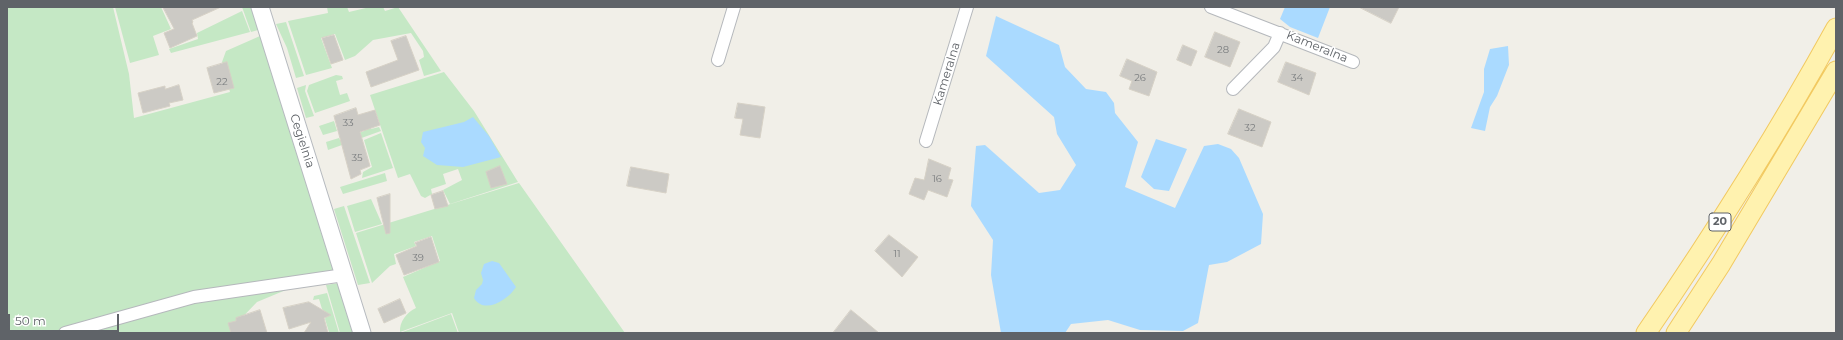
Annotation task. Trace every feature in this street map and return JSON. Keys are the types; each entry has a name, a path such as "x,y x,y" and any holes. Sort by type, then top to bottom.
{"main road":[{"name":"20","path":"1646,333 1701,252 1752,171 1836,28"},
{"name":"20","path":"1676,333 1722,264 1836,72"},
{"path":"1785,158 1815,127 1836,96"}],"street":[{"name":"Cegielnia","path":"260,7 362,333"},
{"path":"718,60 734,7"},
{"name":"Kameralna","path":"926,141 967,7"},
{"name":"Kameralna","path":"1211,7 1353,62"},
{"name":"Kameralna","path":"1233,89 1274,47 1280,33"},
{"path":"65,333 194,298 344,275"}],"green space":[{"path":"7,7 113,7 129,74 134,118 230,92 222,62 226,51 260,36 334,270 257,302 232,328 234,333 7,333"},
{"path":"115,7 161,7 171,29 153,36 159,55 130,63"},
{"path":"242,7 252,7 259,27 258,30 251,32"},
{"path":"327,7 347,7 349,12 370,7 383,7 385,11 398,7 441,71 424,76 419,60 424,57 423,51 411,33 373,40 355,56 345,60 335,34 321,38 332,68 306,75 288,21 328,13"},
{"path":"242,11 250,32 171,53 169,49 198,39 197,33"},
{"path":"286,22 304,76 296,78 287,48 276,24"},
{"path":"444,72 474,111 518,182 450,204 443,190 462,180 458,169 443,174 446,184 431,189 432,194 425,198 421,196 410,174 398,178 370,95"},
{"path":"336,75 342,76 343,79 336,81 340,95 347,93 350,101 315,113 307,91 309,85"},
{"path":"306,85 305,91 314,116 306,118 297,88"},
{"path":"366,113 371,129 379,127 381,131 328,150 326,142 339,138 340,140 364,131"},
{"path":"334,121 337,131 323,135 319,126"},
{"path":"381,133 393,168 362,178 363,172 372,167 364,140"},
{"path":"385,173 387,181 343,194 340,187"},
{"path":"519,183 625,333 459,333 452,313 400,332 404,318 416,308 403,277 440,261 432,236 414,242 416,246 394,254 396,264 390,266 372,283 356,233"},
{"path":"371,199 382,224 355,232 347,206"},
{"path":"344,206 370,283 358,285 334,209"},
{"path":"339,283 353,333 340,333 326,285"},
{"path":"327,293 339,333 326,333 329,332 325,319 327,314 322,309 319,299 313,300 314,296"},
{"path":"451,314 458,333 400,333"}],"water":[{"path":"1285,7 1330,7 1318,38 1290,27 1280,19"},
{"path":"996,16 1059,45 1065,67 1086,89 1106,92 1114,103 1115,113 1138,142 1125,187 1175,208 1204,146 1218,144 1231,149 1239,158 1263,214 1261,244 1227,262 1209,265 1198,323 1183,331 1140,330 1108,320 1071,324 1065,333 1001,333 991,275 993,240 971,206 976,146 985,145 1039,193 1060,190 1076,165 1057,134 1054,117 986,56"},
{"path":"1508,46 1509,65 1497,96 1490,107 1485,131 1471,128 1484,92 1484,69 1490,49"},
{"path":"473,117 489,136 501,157 463,167 437,165 423,156 425,148 421,142 423,132 464,122"},
{"path":"1156,139 1187,149 1169,191 1154,189 1141,177"},
{"path":"492,261 499,263 516,287 502,301 496,304 484,305 478,303 474,298 476,290 482,284 483,280 481,273 484,264"}],"building":[{"path":"163,7 221,7 192,20 197,36 170,48 164,33 174,29"},
{"path":"1359,7 1399,7 1391,23"},
{"path":"1215,32 1240,42 1230,67 1205,57"},
{"path":"334,35 343,60 331,64 322,38"},
{"path":"406,36 419,70 371,87 366,72 398,60 391,41"},
{"path":"1183,45 1197,51 1191,66 1177,60"},
{"path":"1127,59 1157,72 1149,96 1129,89 1132,81 1120,76"},
{"path":"227,62 234,88 214,93 207,68"},
{"path":"1286,62 1316,73 1309,95 1278,82"},
{"path":"179,85 183,100 169,103 170,106 143,113 138,93 165,86 165,89"},
{"path":"738,103 765,107 760,138 740,135 743,119 735,118"},
{"path":"356,108 358,115 375,110 380,125 360,132 370,166 360,170 361,174 351,179 334,116"},
{"path":"1239,109 1271,122 1262,147 1228,134"},
{"path":"929,159 951,168 948,179 953,180 947,197 928,190 924,200 909,194 915,178 924,180"},
{"path":"500,166 507,184 491,188 486,172"},
{"path":"631,167 669,174 666,193 627,186"},
{"path":"443,191 448,206 435,209 431,195"},
{"path":"390,194 390,233 386,234 377,198"},
{"path":"889,235 918,257 902,277 875,251"},
{"path":"431,237 439,262 404,275 396,255 417,246 415,243"},
{"path":"400,299 406,313 384,323 378,309"},
{"path":"309,302 331,315 324,318 328,333 304,333 311,322 289,329 283,308"},
{"path":"260,310 267,333 231,333 228,323 236,321 236,318"},
{"path":"851,310 867,323 879,333 833,333"}]}
